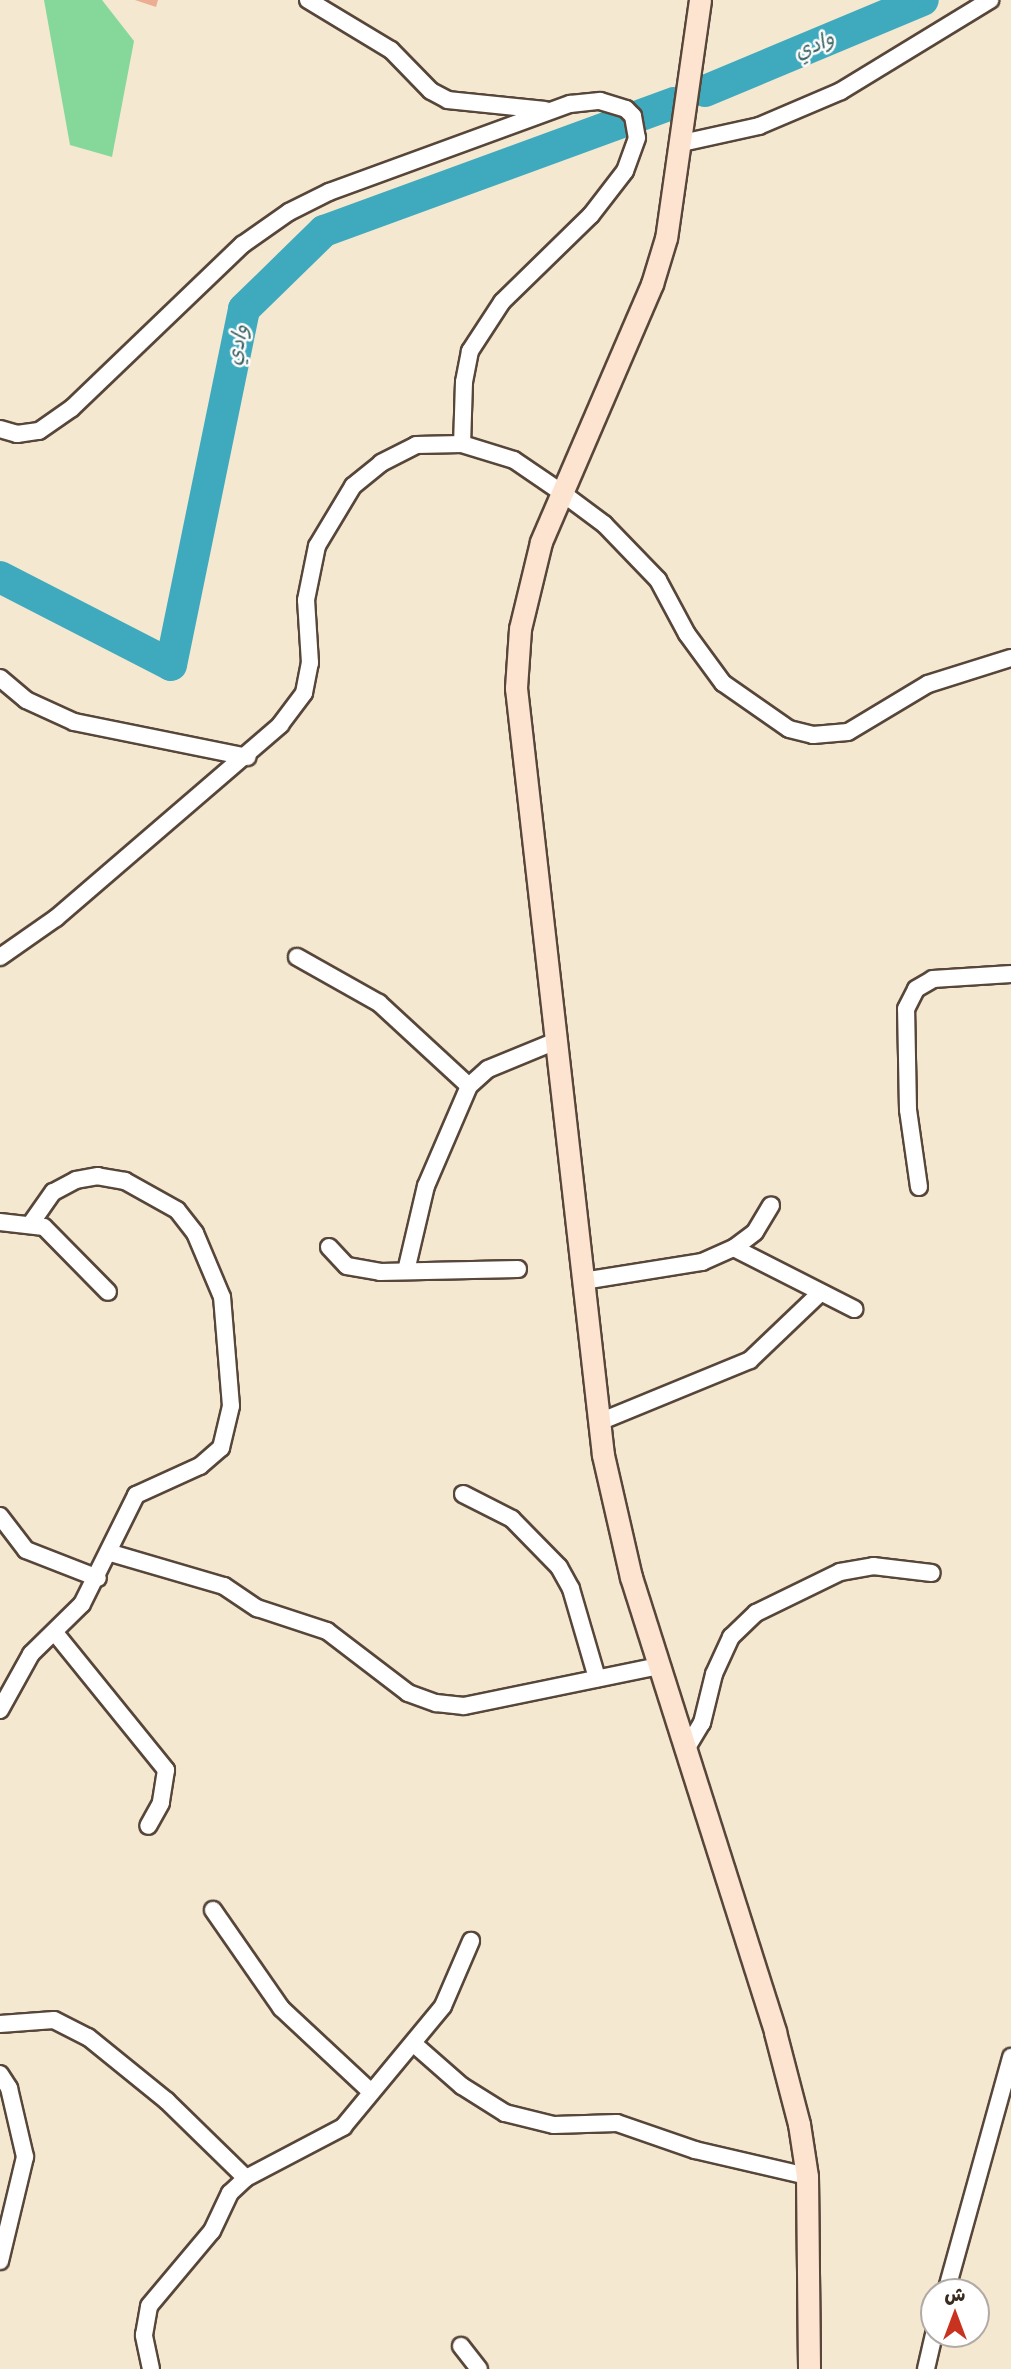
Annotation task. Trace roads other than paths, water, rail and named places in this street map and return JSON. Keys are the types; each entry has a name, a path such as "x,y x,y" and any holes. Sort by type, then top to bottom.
{"main road":[{"path":"700,0 682,143 666,238 652,284 541,542 520,629 516,688 599,1422 631,1577 775,2032 807,2176 809,2369"}],"street":[{"path":"307,0 391,50 431,91 447,100 551,111"},
{"path":"682,143 759,126 841,92 990,0"},
{"path":"0,429 18,434 39,431 72,408 242,245 289,212 329,192 551,111 585,101 615,104 633,116 637,138 625,171 591,215 487,320 470,351 464,382 462,444"},
{"path":"0,957 56,918 280,726 303,693 310,663 306,600 317,546 353,486 381,463 416,445 462,444 514,460 604,524 657,580 687,634 723,683 789,729 813,735 848,733 928,684 1011,658"},
{"path":"0,678 26,700 74,722 247,757"},
{"path":"297,957 379,1003 469,1086"},
{"path":"919,1187 908,1110 906,1009 916,989 933,979 950,975 1011,974"},
{"path":"406,1271 426,1186 469,1086 488,1069 556,1041"},
{"path":"0,1710 31,1654 56,1634 97,1578 111,1553 123,1515 136,1495 200,1466 221,1448 231,1406 222,1297 195,1233 177,1210 125,1181 97,1177 76,1180 53,1192 31,1223"},
{"path":"583,1281 702,1262 734,1248 755,1231 771,1205"},
{"path":"0,1222 31,1223 55,1234 108,1292"},
{"path":"329,1247 347,1266 406,1271 518,1269"},
{"path":"734,1248 854,1309"},
{"path":"599,1422 750,1360 820,1293"},
{"path":"463,1494 512,1519 559,1567 571,1589 597,1678"},
{"path":"0,1516 26,1550 97,1578"},
{"path":"111,1553 224,1586 257,1608 327,1631 408,1693 436,1703 464,1706 659,1666"},
{"path":"685,1751 702,1723 714,1674 731,1637 756,1613 840,1572 873,1566 932,1573"},
{"path":"56,1634 166,1770 162,1803 148,1826"},
{"path":"213,1910 281,2008 371,2092"},
{"path":"151,2369 144,2335 149,2306 212,2231 230,2193 246,2178 343,2127 443,2006 471,1941"},
{"path":"0,2024 54,2020 88,2037 167,2101 246,2178"},
{"path":"414,2044 463,2086 505,2113 554,2125 617,2123 695,2150 807,2176"},
{"path":"950,2278 1011,2057"},
{"path":"0,2074 9,2088 25,2157 0,2261"},
{"path":"461,2346 479,2369"},
{"path":"926,2369 931,2348"}],"waterway":[{"name":"وادي","path":"705,91 923,0"},
{"name":"وادي","path":"0,577 171,665 244,309 324,231 673,103"}]}
